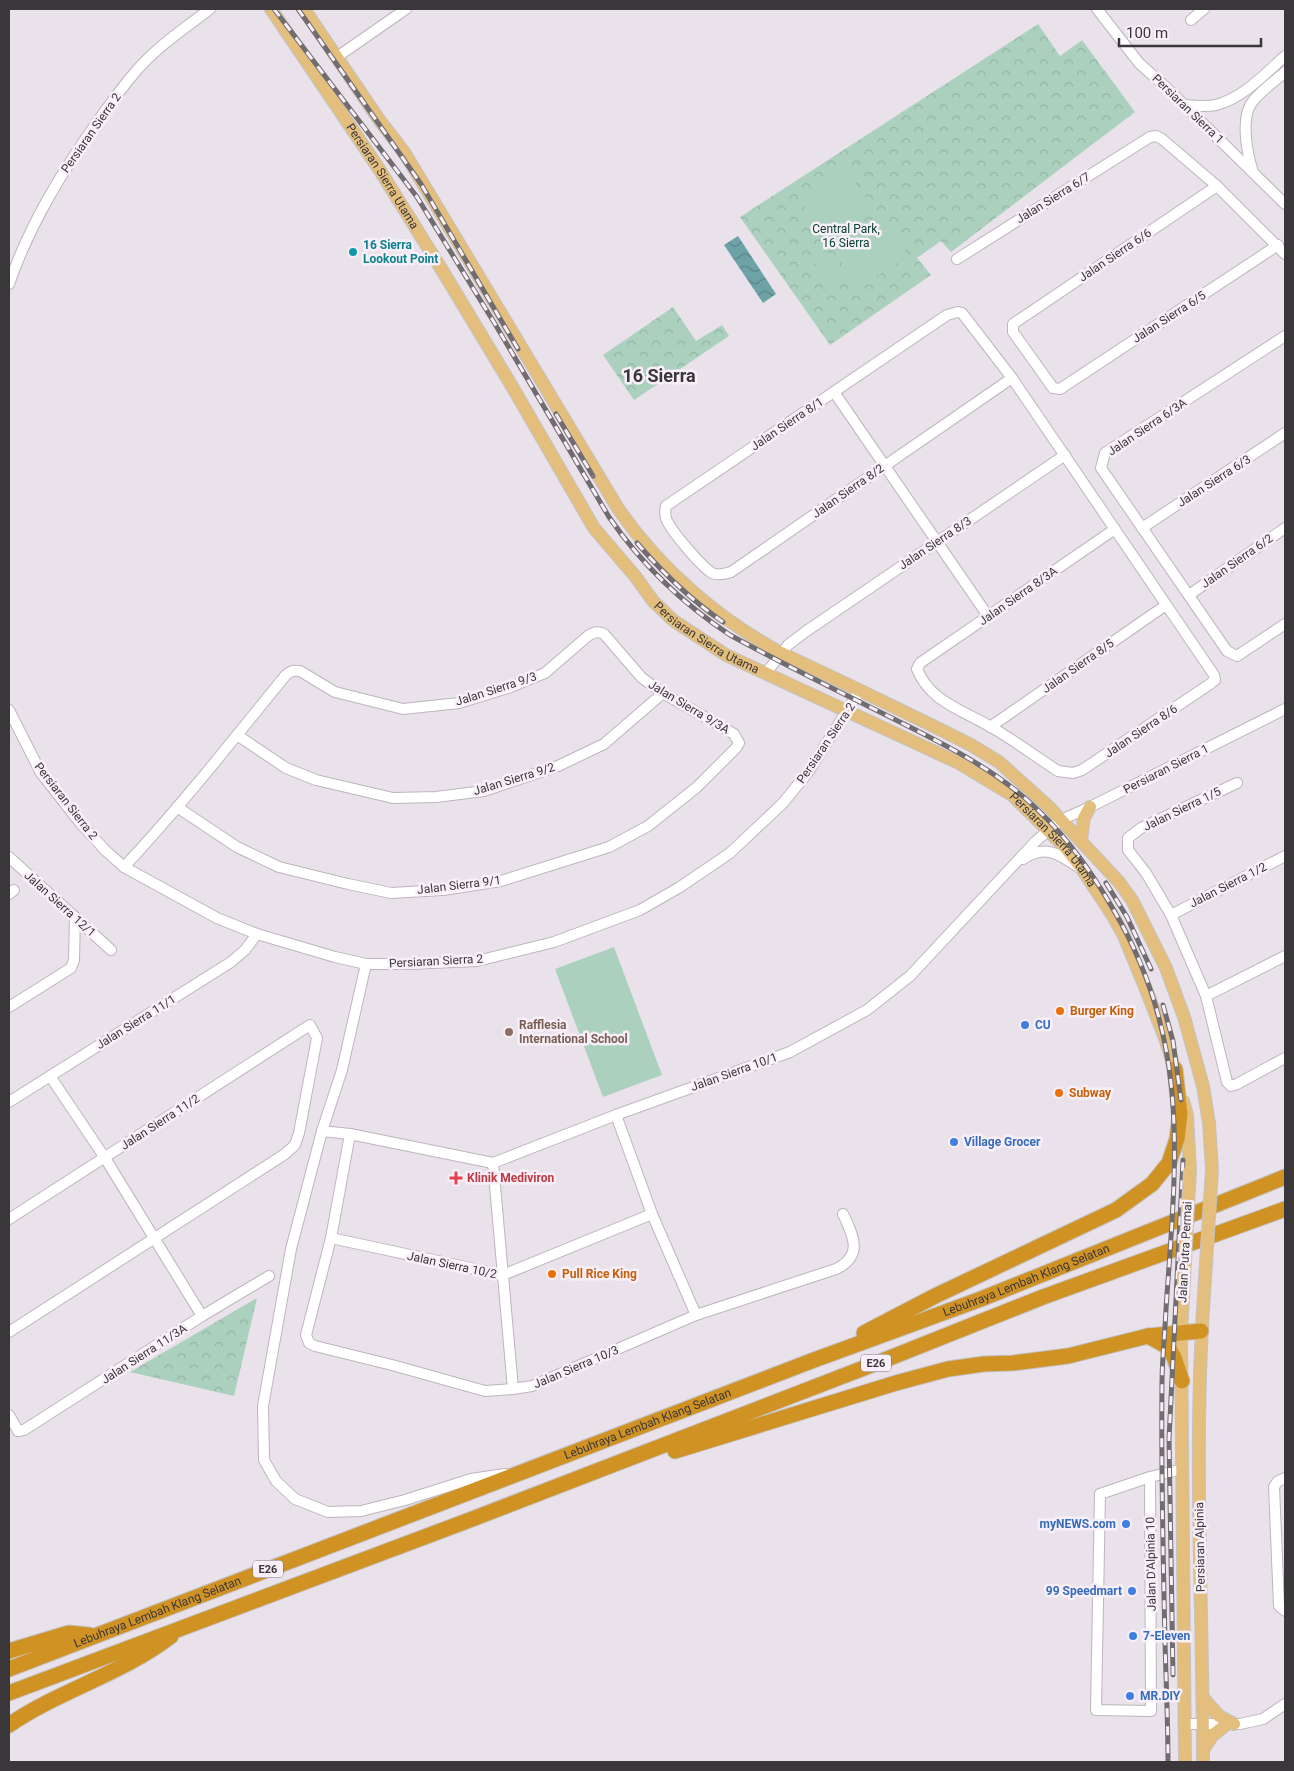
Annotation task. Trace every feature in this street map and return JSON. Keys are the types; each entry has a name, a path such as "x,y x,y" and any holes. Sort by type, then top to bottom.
{"highway":[{"path":"814,1360 935,1296 1116,1210 1152,1184 1169,1164 1177,1139 1180,1114 1175,1069"},
{"name":"Lebuhraya Lembah Klang Selatan","path":"9,1668 814,1360 981,1299 1285,1177"},
{"name":"Lebuhraya Lembah Klang Selatan","path":"9,1693 467,1521 1043,1297 1285,1209"},
{"path":"467,1521 565,1490 700,1442 948,1369 1068,1356 1148,1336 1201,1331"},
{"path":"1148,1336 1168,1347 1174,1357 1182,1381"},
{"path":"9,1725 32,1709 151,1651 184,1626"},
{"path":"9,1651 69,1633 94,1635"}],"main road":[{"name":"Persiaran Sierra Utama","path":"271,9 406,211 514,388 594,528 653,600 674,621 726,655 959,763 990,781 1012,795 1049,830 1084,872 1124,936 1152,1004 1175,1069 1187,1115 1190,1170"},
{"name":"Persiaran Sierra Utama","path":"304,9 380,121 404,152 619,510 634,531 668,568 708,605 782,653 971,745 999,762 1049,807 1119,882 1132,900 1166,968 1184,1017 1203,1086 1209,1123 1212,1169"},
{"path":"1081,840 1084,818 1090,807"},
{"name":"Jalan Putra Permai","path":"1201,1331 1212,1169"},
{"name":"Jalan Putra Permai","path":"1181,1334 1190,1170"},
{"name":"Persiaran Alpinia","path":"1201,1331 1199,1468 1203,1756"},
{"name":"Persiaran Alpinia","path":"1181,1334 1185,1762"},
{"path":"1202,1698 1219,1716 1231,1724 1212,1736 1203,1756"}],"street":[{"name":"Persiaran Sierra 2","path":"9,284 40,211 69,161 118,93 138,69 174,35 210,9"},
{"path":"337,57 406,9"},
{"name":"Persiaran Sierra 1","path":"1097,9 1139,63 1185,105 1285,204"},
{"path":"1191,20 1204,9"},
{"path":"1199,120 1217,104 1244,92 1284,59"},
{"path":"1253,172 1247,150 1248,109 1252,101 1285,72"},
{"path":"1244,92 1252,101"},
{"path":"1185,105 1217,104"},
{"path":"1230,149 1246,133"},
{"name":"Jalan Sierra 6/7","path":"957,259 1150,137 1156,136 1162,139 1217,186"},
{"path":"1217,186 1285,254"},
{"name":"Jalan Sierra 6/6","path":"1060,389 1053,388 1013,332 1013,324 1217,186"},
{"name":"Jalan Sierra 6/5","path":"1060,389 1278,245"},
{"name":"Jalan Sierra 8/1","path":"685,546 667,521 666,506 947,315 958,312 962,313 1012,378"},
{"name":"Jalan Sierra 6/3A","path":"1285,336 1105,453 1101,468 1227,651 1237,656 1285,624"},
{"path":"1012,378 1166,605"},
{"name":"Jalan Sierra 8/2","path":"685,546 712,573 724,574 731,572 1012,378"},
{"path":"834,392 988,616"},
{"name":"Jalan Sierra 6/3","path":"1142,528 1285,433"},
{"name":"Jalan Sierra 8/3","path":"766,673 788,645 805,632 1065,455"},
{"name":"Jalan Sierra 8/3A","path":"990,726 948,705 930,690 917,669 920,663 1115,528"},
{"name":"Jalan Sierra 6/2","path":"1189,595 1285,528"},
{"name":"Jalan Sierra 8/6","path":"990,726 1058,771 1074,773 1082,770 1210,684 1215,680 1214,675 1166,605"},
{"name":"Jalan Sierra 8/5","path":"990,726 1166,605"},
{"name":"Jalan Sierra 9/3","path":"237,735 289,672 294,670 335,692 403,709 459,703 511,687 545,673 594,632 604,634"},
{"name":"Jalan Sierra 9/3A","path":"604,634 642,678 663,694 734,734"},
{"name":"Persiaran Sierra 2","path":"9,710 41,773 81,824 124,867 217,918 257,934 366,964 409,964 477,961 554,942 640,910 680,887 730,853 783,803 809,771 860,690"},
{"name":"Jalan Sierra 9/2","path":"237,735 286,768 316,780 393,798 436,797 484,791 558,766 604,744 663,694"},
{"name":"Persiaran Sierra 1","path":"1049,830 1061,820 1285,709"},
{"name":"Jalan Sierra 9/1","path":"177,807 237,847 280,867 348,884 391,892 443,890 501,881 609,847 648,826 697,787 736,748 738,743 734,734"},
{"path":"124,867 153,836 237,735"},
{"name":"Jalan Sierra 1/5","path":"1171,915 1146,873 1128,850 1128,838 1141,828 1237,782"},
{"name":"Jalan Sierra 10/1","path":"493,1163 616,1115 790,1052 867,1010 910,976 1036,841 1049,830"},
{"path":"1016,864 1029,855 1038,852 1053,852 1084,872"},
{"name":"Jalan Sierra 1/2","path":"1171,915 1285,856"},
{"name":"Jalan Sierra 12/1","path":"9,857 111,950"},
{"path":"1171,915 1206,996 1227,1082 1231,1086 1285,1058"},
{"path":"9,1008 72,968 74,960 75,917"},
{"name":"Jalan Sierra 11/1","path":"9,1102 231,962 257,934"},
{"path":"1206,996 1285,956"},
{"path":"366,964 342,1070 322,1130 291,1249 263,1406 264,1460 276,1481 295,1499 328,1512 362,1511 405,1500 471,1479 528,1471"},
{"name":"Jalan Sierra 11/2","path":"9,1219 310,1025 317,1038 299,1133 294,1145 285,1154 155,1238"},
{"path":"50,1076 105,1158 202,1316"},
{"path":"616,1115 652,1214 696,1315"},
{"path":"322,1130 493,1163 512,1389"},
{"path":"331,1238 350,1134"},
{"name":"Jalan Sierra 10/2","path":"331,1238 503,1276 652,1214"},
{"name":"Jalan Sierra 10/3","path":"331,1238 306,1335 309,1343 485,1392 532,1386 696,1315 836,1270 846,1264 852,1256 855,1246 844,1214"},
{"path":"9,1332 155,1238"},
{"name":"Jalan Sierra 11/3A","path":"9,1415 18,1430 24,1430 202,1316 269,1276"},
{"path":"1150,1477 1183,1469"},
{"name":"Jalan D'Alpinia 10","path":"1150,1477 1151,1711 1096,1710 1100,1494 1150,1477"},
{"path":"1285,1478 1277,1482 1274,1487 1279,1606 1285,1611"},
{"path":"1184,1724 1231,1724 1263,1719 1285,1704"}],"green space":[{"name":"Central Park, 16 Sierra","path":"1038,24 1060,56 1082,40 1135,112 951,252 941,241 917,258 931,275 830,345 740,217"},
{"path":"844,168 871,204 826,236 798,198"},
{"path":"879,216 908,255 860,288 832,249"},
{"path":"828,252 845,275 831,285 814,262"},
{"path":"673,307 696,341 722,325 729,336 634,400 603,355"},
{"path":"614,947 662,1075 603,1097 555,969"},
{"path":"257,1298 234,1396 130,1372"}],"water":[{"path":"738,236 776,294 763,303 724,245"}],"railway":[{"path":"274,9 417,197 495,324 609,517 649,567 695,610 730,635 912,728 970,759 1007,783 1040,812 1061,834 1089,870 1113,909 1138,958 1156,1007 1167,1055 1173,1104 1173,1203 1162,1365 1163,1544 1168,1762"},
{"path":"298,9 421,184 518,349"},
{"path":"556,414 593,476"},
{"path":"637,543 678,586 723,622"},
{"path":"1106,883 1127,917 1151,969"},
{"path":"1163,1005 1173,1041 1181,1100"},
{"path":"1173,1675 1169,1439 1183,1160"}],"place":[{"name":"16 Sierra Lookout Point","path":"353,252"},
{"name":"Burger King","path":"1060,1011"},
{"name":"CU","path":"1025,1025"},
{"name":"Rafflesia International School","path":"509,1032"},
{"name":"Subway","path":"1059,1093"},
{"name":"Village Grocer","path":"954,1142"},
{"name":"Klinik Mediviron","path":"456,1178"},
{"name":"Pull Rice King","path":"552,1274"},
{"name":"myNEWS.com","path":"1126,1524"},
{"name":"99 Speedmart","path":"1132,1591"},
{"name":"7-Eleven","path":"1133,1636"},
{"name":"MR.DIY","path":"1130,1696"}],"district":[{"name":"16 Sierra","path":"659,376"}]}
